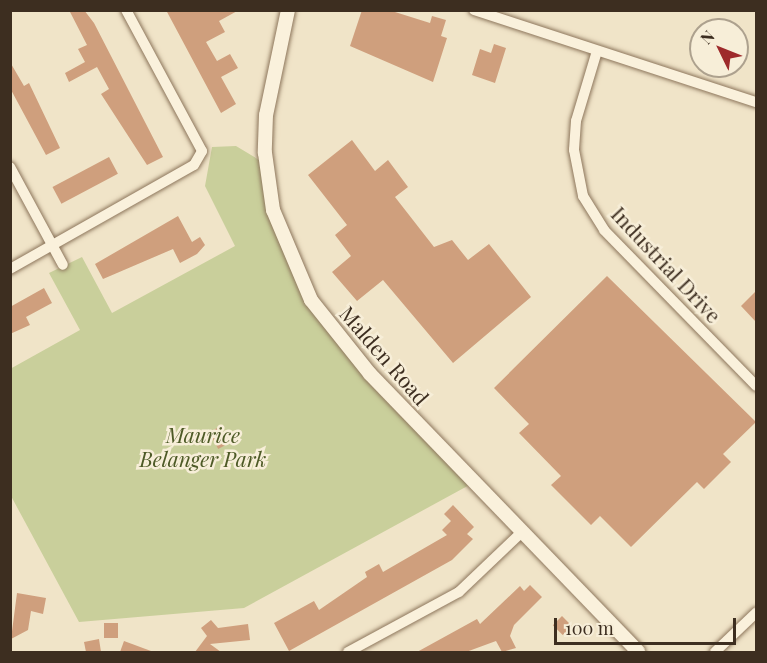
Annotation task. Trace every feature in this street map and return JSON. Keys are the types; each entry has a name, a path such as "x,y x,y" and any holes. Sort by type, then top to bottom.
{"main road":[{"name":"Malden Road","path":"288,10 266,114 265,153 273,210 288,253 311,300 370,374 638,652"}],"street":[{"path":"10,269 194,165 202,152 126,10"},
{"path":"474,10 756,102"},
{"name":"Industrial Drive","path":"597,51 576,121 576,173 583,196 604,230 756,386"},
{"path":"10,167 63,265"},
{"path":"348,652 459,592 521,533"},
{"path":"716,652 756,613"}],"green space":[{"name":"Maurice Belanger Park","path":"236,146 269,166 277,223 329,330 473,483 244,608 79,622 11,496 10,369 80,330 49,273 82,257 112,313 235,246 205,186 212,147"}],"building":[{"path":"69,10 84,10 94,23 163,157 147,165 101,94 109,89 97,67 69,82 65,73 85,62 78,49 87,45"},
{"path":"166,10 239,10 219,21 225,32 206,42 217,61 230,54 238,68 221,77 236,104 221,113"},
{"path":"362,10 395,12 430,23 432,16 446,20 441,36 447,38 433,82 350,46"},
{"path":"494,44 506,48 495,83 472,75 480,49 491,53"},
{"path":"10,62 24,86 29,83 60,148 46,155 10,88"},
{"path":"352,140 375,171 388,160 408,187 395,197 434,247 452,240 468,260 489,244 531,297 453,363 383,280 357,301 332,272 351,256 335,235 347,225 308,175"},
{"path":"109,157 118,174 61,204 52,187"},
{"path":"178,216 192,242 200,237 205,245 197,254 180,263 173,249 103,279 95,264"},
{"path":"607,276 756,422 723,454 731,462 704,489 697,482 631,547 600,516 591,525 551,485 561,476 519,433 529,424 494,388"},
{"path":"44,288 52,303 26,317 30,325 10,334 10,307"},
{"path":"756,291 756,322 741,306"},
{"path":"219,427 228,444 218,449 209,432"},
{"path":"453,505 474,527 467,534 473,539 452,560 289,651 274,623 314,601 319,610 367,577 365,572 379,564 383,572 447,535 442,530 451,521 444,514"},
{"path":"530,585 542,597 514,625 510,636 516,648 502,652 496,641 466,652 417,652 477,619 480,624 520,586 524,591"},
{"path":"17,593 46,598 43,614 31,611 28,630 11,639"},
{"path":"562,616 572,626 563,635 553,625"},
{"path":"211,620 218,628 248,624 250,640 210,644 221,652 195,652 207,636 201,628"},
{"path":"104,623 118,623 118,638 104,638"},
{"path":"99,639 101,652 86,652 84,642"},
{"path":"124,641 151,651 151,652 120,652"}]}
